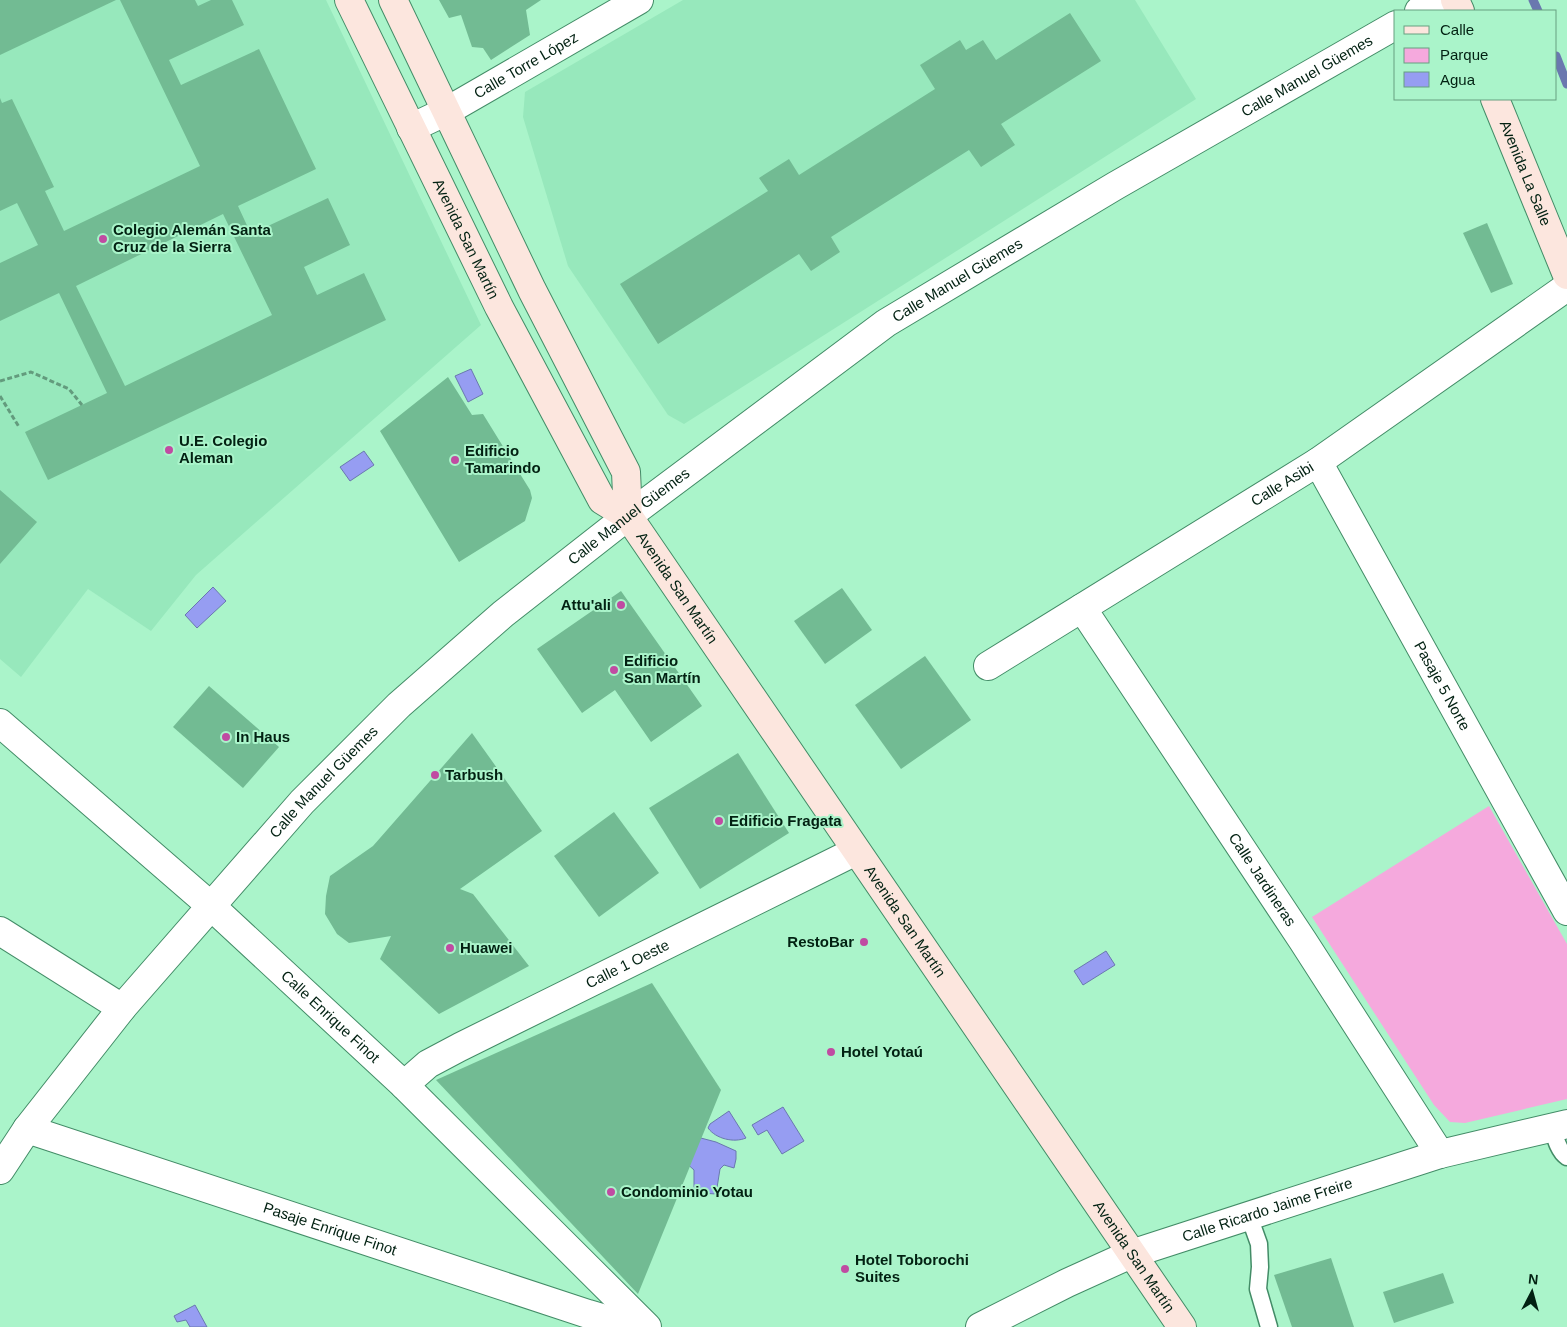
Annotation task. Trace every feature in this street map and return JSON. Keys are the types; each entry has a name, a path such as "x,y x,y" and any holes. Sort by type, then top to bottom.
{"main road":[{"name":"Avenida San Martín","path":"349,0 498,307 602,500 628,516 1182,1327"},
{"name":"Avenida San Martín","path":"393,0 532,290 626,472 628,516"},
{"name":"Avenida La Salle","path":"1495,100 1567,275"}],"street":[{"name":"Calle Torre López","path":"411,128 447,111 639,0"},
{"path":"1421,10 1439,0"},
{"name":"Calle Manuel Güemes","path":"0,1170 27,1129 122,1008 302,802 400,705 503,614 628,516 886,323 1115,186 1394,26"},
{"name":"Calle Asibi","path":"988,666 1318,462 1567,287"},
{"name":"Pasaje 5 Norte","path":"1318,462 1567,911"},
{"name":"Calle Jardineras","path":"1082,608 1303,941 1440,1154"},
{"name":"Calle Enrique Finot","path":"0,723 211,906 404,1085 647,1327"},
{"name":"Calle 1 Oeste","path":"404,1085 428,1064 460,1047 856,851"},
{"path":"0,931 122,1008"},
{"name":"Calle Ricardo Jaime Freire","path":"980,1327 1066,1283 1131,1254 1440,1154 1559,1125"},
{"name":"Pasaje Enrique Finot","path":"27,1129 632,1327"}],"lane":[{"path":"1559,1125 1559,1146 1567,1157"},
{"path":"1249,1216 1259,1244 1260,1267 1258,1289 1269,1327"}],"path":[{"path":"0,380 31,372 69,389 82,405"},
{"path":"0,396 19,426"}],"shaded area":[{"name":"U.E. Colegio Aleman","path":"0,0 326,0 481,325 196,575 151,631 88,589 21,677 0,659"},
{"path":"683,0 1135,0 1196,99 684,424 668,415 568,266 523,117 525,92"}],"green space":[{"path":"1489,806 1567,944 1567,1099 1465,1123 1450,1122 1434,1105 1312,917"}],"water":[{"path":"471,369 483,394 468,402 455,376"},
{"path":"364,451 374,465 350,481 340,467"},
{"path":"213,587 226,601 197,628 185,615"},
{"path":"1106,951 1115,965 1083,985 1074,971"},
{"path":"783,1107 804,1141 782,1154 767,1130 758,1135 752,1125"},
{"path":"729,1111 746,1138 726,1139 711,1132 708,1128 710,1124"},
{"path":"697,1137 716,1142 736,1151 734,1168 724,1165 720,1169 716,1194 701,1193 694,1190 694,1170 684,1161"},
{"path":"195,1305 207,1327 190,1327 186,1320 177,1322 174,1316"}],"building":[{"path":"0,0 116,0 0,55"},
{"name":"Colegio Alemán Santa Cruz de la Sierra","path":"120,0 195,0 198,6 211,0 232,0 244,25 169,60 181,85 259,49 316,169 238,206 251,234 328,198 350,245 304,267 317,295 364,273 386,320 48,480 25,432 107,393 59,293 0,321 0,263 38,245 17,203 0,211 0,98 2,103 12,99 54,187 45,191 64,231 200,166","holes":["223,214 272,315 125,386 76,286"]},
{"path":"439,0 541,0 526,10 530,35 491,60 483,48 472,47 461,15 449,18"},
{"path":"1070,13 1101,61 1001,124 1015,145 981,167 969,150 831,237 840,252 811,271 799,254 658,344 620,284 768,191 759,178 789,159 799,175 935,89 920,65 960,40 966,50 983,40 996,60"},
{"path":"1487,223 1513,284 1491,293 1463,233"},
{"name":"Edificio Tamarindo","path":"448,377 472,415 483,414 530,490 532,498 525,521 459,562 380,431"},
{"path":"0,490 37,522 0,564"},
{"path":"842,588 872,630 825,664 794,621"},
{"name":"Edificio San Martín","path":"621,591 702,706 651,742 615,690 582,713 537,649"},
{"path":"925,656 971,720 901,769 855,705"},
{"name":"In Haus","path":"209,686 279,747 243,788 173,727"},
{"path":"472,733 542,831 460,889 473,894 529,966 439,1014 380,959 391,936 349,943 337,934 325,914 326,896 330,876 373,846"},
{"name":"Edificio Fragata","path":"738,753 789,833 700,889 649,808"},
{"path":"614,812 659,873 599,917 554,856"},
{"name":"Condominio Yotau","path":"652,983 721,1090 638,1294 436,1080"},
{"path":"1331,1258 1354,1327 1292,1327 1274,1275"},
{"path":"1443,1273 1454,1303 1394,1323 1383,1292"}],"waterway":[{"path":"1533,0 1538,10"},
{"path":"1557,59 1567,84"}],"place":[{"name":"Colegio Alemán Santa Cruz de la Sierra","path":"103,239"},
{"name":"U.E. Colegio Aleman","path":"169,450"},
{"name":"Edificio Tamarindo","path":"455,460"},
{"name":"Attu'ali","path":"621,605"},
{"name":"Edificio San Martín","path":"614,670"},
{"name":"In Haus","path":"226,737"},
{"name":"Tarbush","path":"435,775"},
{"name":"Edificio Fragata","path":"719,821"},
{"name":"RestoBar","path":"864,942"},
{"name":"Huawei","path":"450,948"},
{"name":"Hotel Yotaú","path":"831,1052"},
{"name":"Condominio Yotau","path":"611,1192"},
{"name":"Hotel Toborochi Suites","path":"845,1269"}]}
